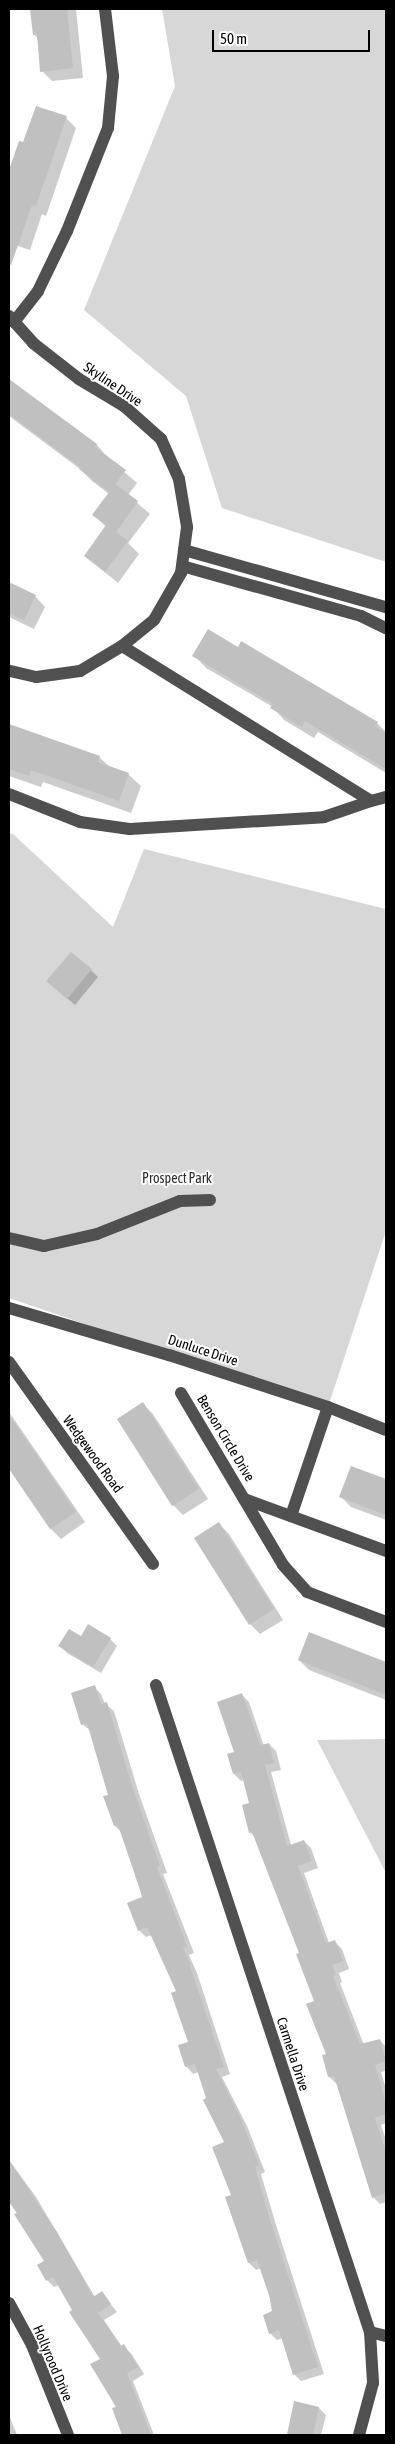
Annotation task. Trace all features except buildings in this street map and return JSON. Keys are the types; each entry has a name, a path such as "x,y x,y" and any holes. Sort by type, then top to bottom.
{"street":[{"path":"11,319 38,291 67,231 108,128 114,76 105,9"},
{"name":"Skyline Drive","path":"9,671 36,677 80,671 122,646 154,620 181,574 187,527 179,479 161,439 124,406 79,379 33,343 11,319"},
{"path":"184,550 386,607"},
{"path":"182,566 361,616 386,628"},
{"path":"122,646 371,801"},
{"path":"9,794 80,822 130,829 324,817 386,797"},
{"path":"9,1238 44,1246 97,1234 180,1201 210,1200"},
{"name":"Dunluce Drive","path":"9,1308 169,1355 328,1407 386,1430"},
{"name":"Wedgewood Road","path":"9,1362 153,1564"},
{"name":"Benson Circle Drive","path":"181,1393 283,1565 307,1592 386,1622"},
{"path":"291,1516 328,1407"},
{"name":"Benson Circle Drive","path":"244,1499 386,1551"},
{"name":"Carmella Drive","path":"156,1685 370,2332 372,2383 359,2435"},
{"name":"Hollyrood Drive","path":"9,2303 32,2345 68,2435"},
{"path":"370,2332 386,2336"}],"green space":[{"path":"162,9 386,9 386,562 222,508 186,396 84,310 175,86"},
{"name":"Prospect Park","path":"9,833 13,834 113,927 144,849 386,909 386,1231 328,1407 9,1298"},
{"path":"386,1739 386,1873 317,1740"}]}
